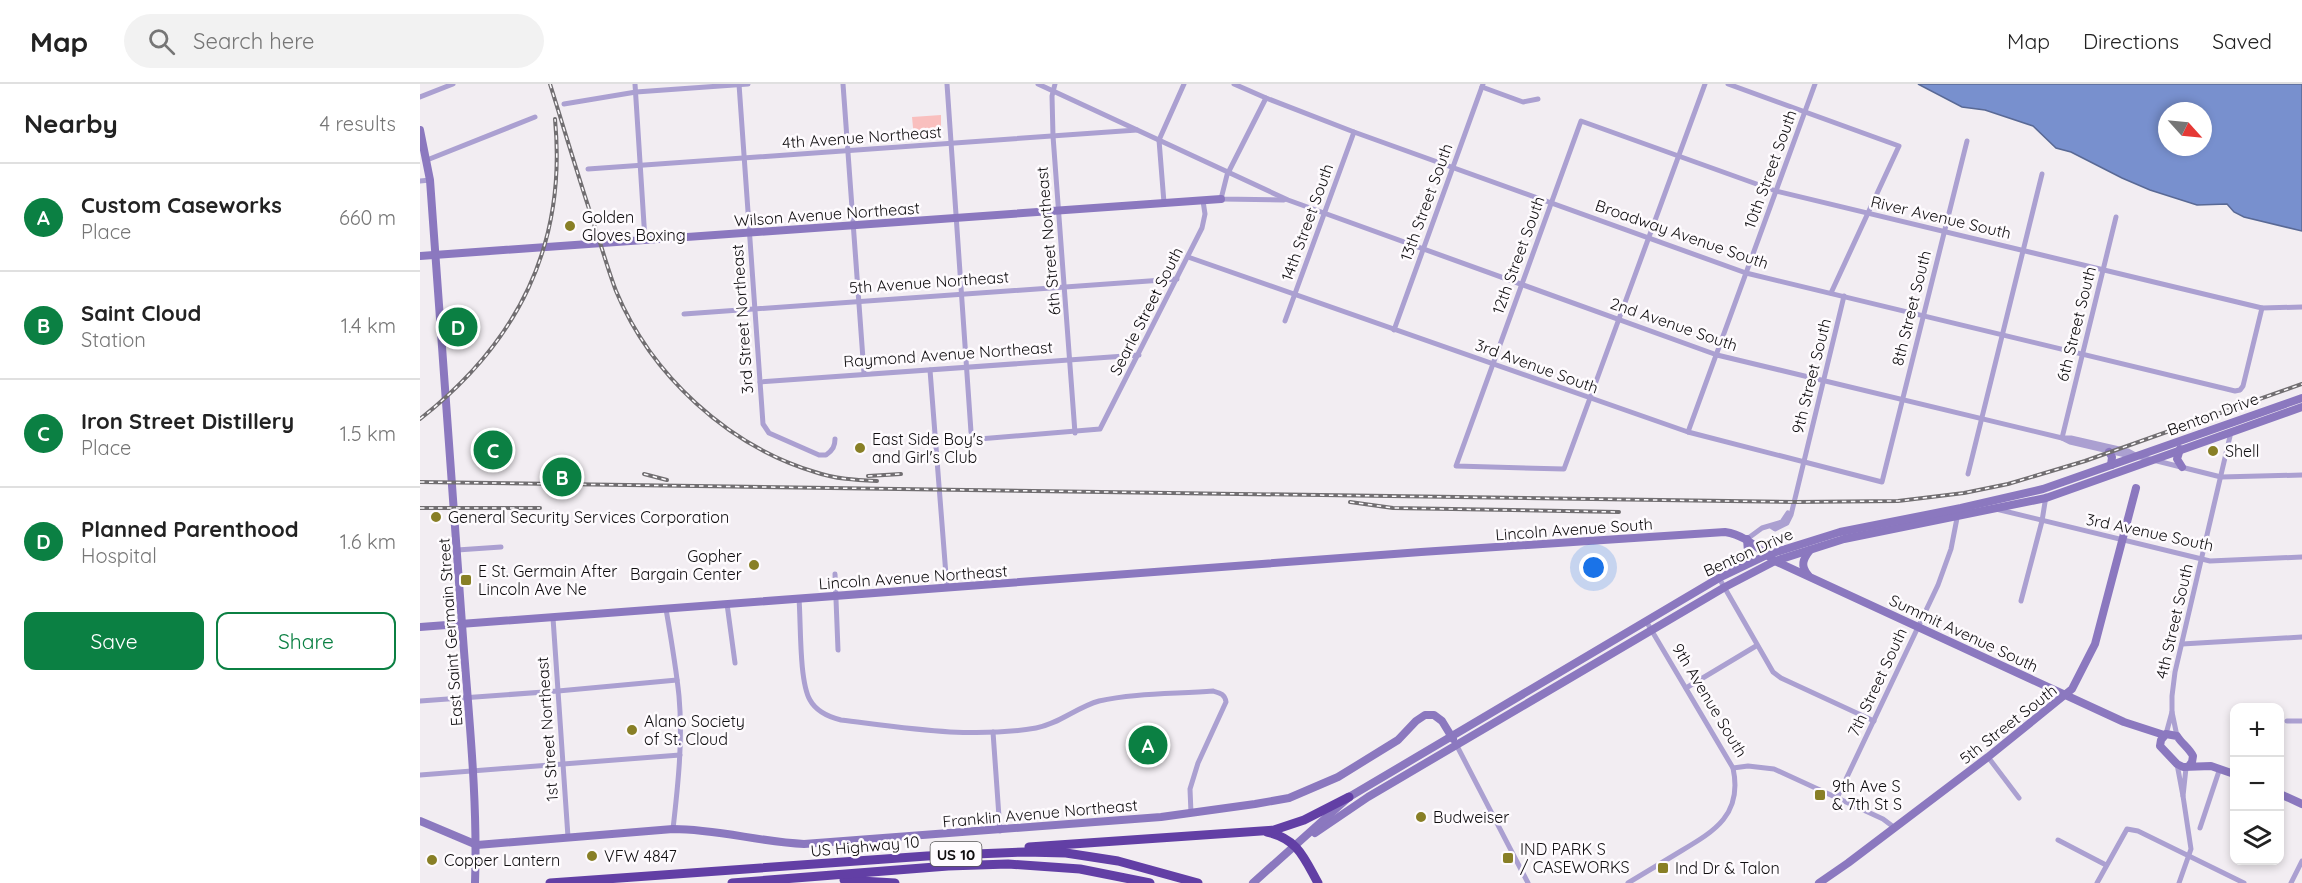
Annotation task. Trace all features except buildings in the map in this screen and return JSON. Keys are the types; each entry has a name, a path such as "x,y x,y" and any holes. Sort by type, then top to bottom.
{"highway":[{"path":"963,853 1042,845 1274,830 1304,820 1349,797"},
{"path":"1255,830 1274,834 1296,846 1318,883"},
{"name":"US Highway 10","path":"550,883 963,853 1046,852 1084,855 1138,865 1198,883"},
{"name":"US 10","path":"732,883 948,866 1008,864 1080,869 1150,883"},
{"path":"764,881 852,880 895,883"}],"street":[{"path":"420,97 453,84"},
{"path":"635,84 645,240"},
{"name":"3rd Street Northeast","path":"739,84 763,423 769,433 819,455 826,455 831,451 835,446 835,439"},
{"path":"564,104 636,92 748,84"},
{"path":"843,84 864,373"},
{"path":"946,84 971,432 979,439 1075,433"},
{"name":"2nd Avenue South","path":"1038,84 1054,87 1137,130 1287,200 1717,355 2062,438 2109,452 2137,456"},
{"path":"1164,203 1159,140 1184,84"},
{"name":"Broadway Avenue South","path":"1234,84 1266,99 1354,132 1746,273 2235,392 2243,386 2262,308"},
{"path":"1590,399 1705,84"},
{"path":"1728,84 1899,146 1831,293"},
{"name":"10th Street South","path":"1688,432 1815,84"},
{"path":"1483,85 1523,102 1538,99"},
{"name":"13th Street South","path":"1394,330 1483,85"},
{"name":"6th Street Northeast","path":"1054,87 1053,136 1075,433"},
{"path":"1221,199 1229,171 1266,99"},
{"path":"427,160 535,117"},
{"name":"River Avenue South","path":"1581,121 1776,191 2262,308 2302,307"},
{"name":"12th Street South","path":"1581,121 1456,466 1564,469 1590,399"},
{"name":"East Saint Germain Street","path":"420,130 430,180 468,697 477,845 475,883"},
{"name":"4th Avenue Northeast","path":"588,169 1137,130"},
{"name":"14th Street South","path":"1285,321 1354,132"},
{"name":"8th Street South","path":"1882,482 1967,141"},
{"path":"1968,474 2042,174"},
{"path":"420,181 430,180"},
{"name":"2nd Avenue South","path":"1221,199 1287,200"},
{"name":"Wilson Avenue Northeast","path":"420,256 1221,199"},
{"name":"Searle Street South","path":"1075,433 1100,429 1202,228 1205,214 1203,201"},
{"name":"6th Street South","path":"2062,438 2116,217"},
{"name":"3rd Avenue South","path":"1188,256 1688,432 1882,482"},
{"name":"5th Avenue Northeast","path":"684,314 1177,279"},
{"name":"9th Street South","path":"1748,539 1762,528 1779,528 1789,519 1844,296"},
{"name":"Raymond Avenue Northeast","path":"760,382 1139,355"},
{"path":"930,370 947,588"},
{"name":"Benton Drive","path":"1296,846 1368,797 1725,587 1775,561 1844,539 1958,513 2043,489 2302,398"},
{"name":"Benton Drive","path":"1253,883 1349,797 1719,578 1767,555 1840,531 1996,509 2046,498 2302,407"},
{"name":"4th Street South","path":"2177,736 2172,712 2173,686 2230,432"},
{"name":"2nd Avenue South","path":"2062,438 2128,451 2137,456 2221,477 2302,475"},
{"path":"2180,449 2177,459 2182,467"},
{"path":"2109,452 2113,458 2111,465"},
{"name":"5th Street South","path":"1819,883 1988,757 2066,695 2078,680 2095,644 2136,488"},
{"path":"2021,601 2042,521 2046,498 2043,489"},
{"name":"3rd Avenue South","path":"1996,509 2210,561 2302,557"},
{"name":"7th Street South","path":"1837,798 1938,585 1951,549 1958,513"},
{"name":"Lincoln Avenue South","path":"1366,556 1725,531 1748,539 1775,561"},
{"path":"1734,571 1748,552 1748,539"},
{"path":"457,550 501,548"},
{"path":"1809,577 1805,572 1803,562 1810,550"},
{"name":"Lincoln Avenue Northeast","path":"420,627 1366,556"},
{"name":"Summit Avenue South","path":"1775,561 2142,729 2177,736 2193,756 2211,766"},
{"path":"835,574 838,650"},
{"path":"1719,578 1773,672 1781,678 1874,722"},
{"path":"799,599 806,691 810,700 821,711 840,720 942,733 993,732 1037,728 1088,705 1110,699 1220,693 1225,697 1226,702 1198,763 1190,789 1191,813"},
{"path":"727,604 735,663"},
{"path":"666,609 677,680 680,755 673,830"},
{"name":"1st Street Northeast","path":"552,618 568,837"},
{"name":"9th Avenue South","path":"1646,621 1733,768 1755,766 1774,769 1883,819 1894,828"},
{"path":"2182,644 2302,638"},
{"path":"1686,688 1756,646"},
{"path":"420,701 677,680"},
{"name":"4th Street South","path":"2165,735 2172,712"},
{"name":"Franklin Avenue Northeast","path":"477,845 673,830 696,830 776,843 804,844 1000,831 1191,813 1289,798 1323,785 1385,749 1425,715 1434,715 1442,721 1457,746"},
{"path":"2287,721 2302,721"},
{"name":"Summit Avenue South","path":"2142,729 2154,737 2176,764 2187,767 2211,766 2230,772"},
{"path":"993,732 1000,831"},
{"path":"2160,746 2165,735"},
{"path":"1457,746 1528,883"},
{"path":"420,775 680,755"},
{"path":"2183,796 2187,767 2192,762 2193,756"},
{"path":"1988,757 2019,798"},
{"path":"2176,764 2190,841 2190,857 2179,883"},
{"path":"1628,883 1701,840 1725,820 1736,789 1733,768"},
{"path":"2200,828 2220,768"},
{"path":"2284,796 2302,804"},
{"path":"420,821 477,845"},
{"path":"2097,883 2127,829 2138,831 2244,883"},
{"path":"2058,840 2106,865"},
{"path":"2291,883 2302,861"}],"shaded area":[{"path":"941,115 941,135 914,138 912,117"}],"water":[{"path":"1918,84 2302,84 2302,231 2244,217 2234,212 2227,204 2197,205 2150,190 2071,152 2056,148 2033,126 1985,110 1962,107"}],"railway":[{"path":"550,84 616,291 631,322 671,378 696,403 752,445 815,472 853,480 877,481"},
{"path":"420,419 454,389 484,357 509,323 529,287 543,249 553,208 557,165 555,119"},
{"path":"420,482 1795,502 1898,501 1964,493 2008,484 2085,461 2302,384"},
{"path":"644,474 667,480"},
{"path":"868,476 901,474"},
{"path":"1350,502 1393,508 1619,512"},
{"path":"420,508 540,508"}],"place":[{"name":"Golden Gloves Boxing","path":"570,226"},
{"name":"Planned Parenthood","path":"458,327"},
{"name":"East Side Boy's and Girl's Club","path":"860,448"},
{"name":"Iron Street Distillery","path":"493,450"},
{"name":"Shell","path":"2213,451"},
{"name":"Saint Cloud","path":"562,477"},
{"name":"General Security Services Corporation","path":"436,517"},
{"name":"Gopher Bargain Center","path":"754,565"},
{"name":"E St. Germain After Lincoln Ave Ne","path":"466,580"},
{"name":"Alano Society of St. Cloud","path":"632,730"},
{"name":"Custom Caseworks","path":"1148,745"},
{"name":"9th Ave S & 7th St S","path":"1820,795"},
{"name":"Budweiser","path":"1421,817"},
{"name":"VFW 4847","path":"592,856"},
{"name":"IND PARK S / CASEWORKS","path":"1508,858"},
{"name":"Copper Lantern","path":"432,860"},
{"name":"Ind Dr & Talon","path":"1663,868"}]}
